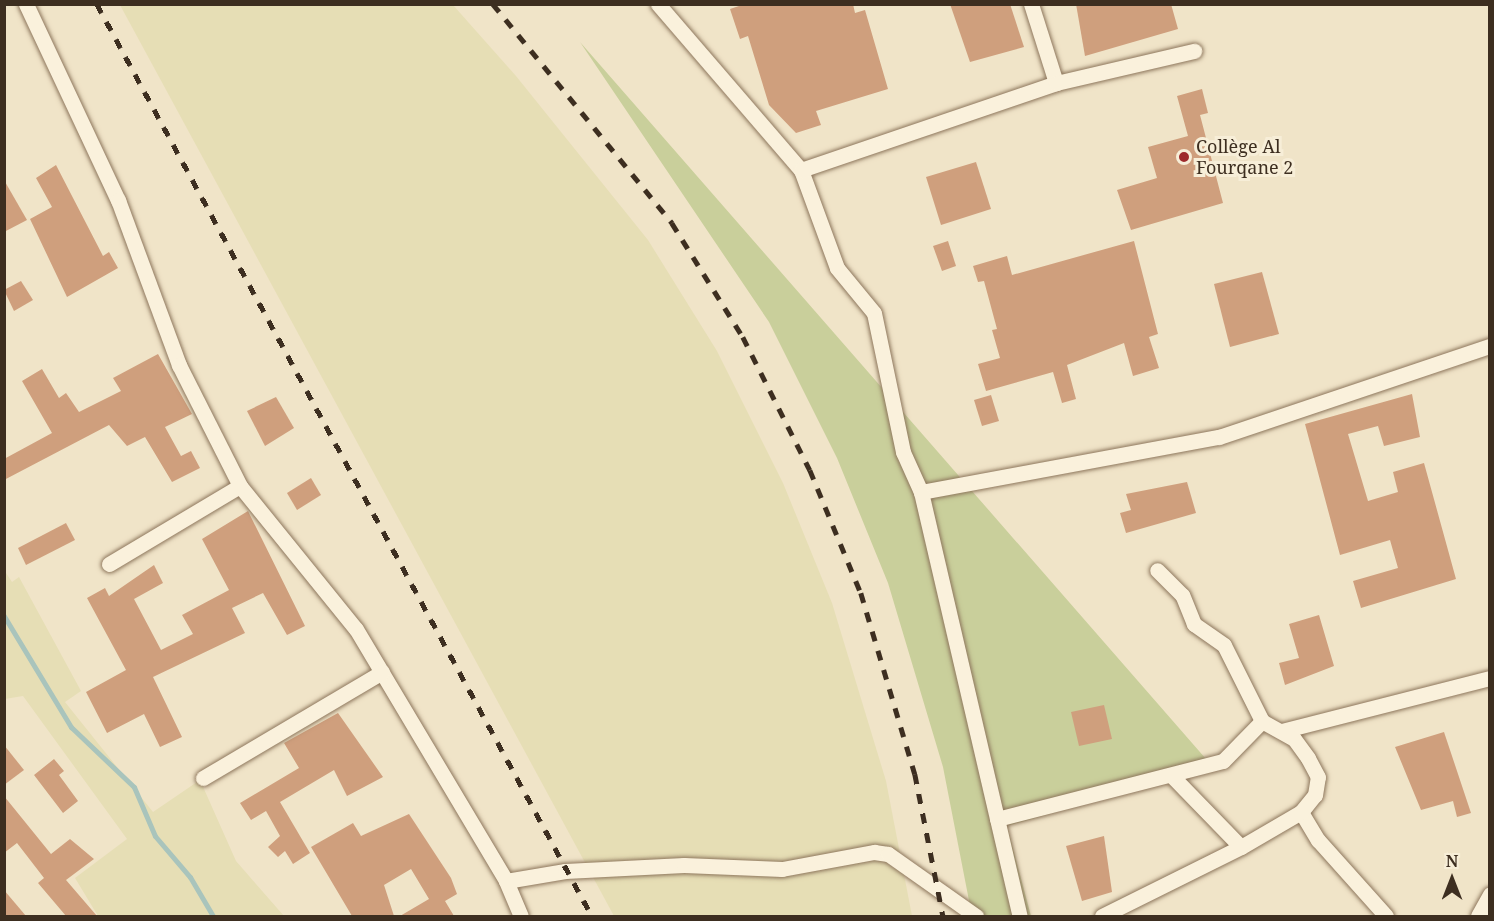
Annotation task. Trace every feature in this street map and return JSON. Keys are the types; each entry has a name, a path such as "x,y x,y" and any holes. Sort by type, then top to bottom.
{"street":[{"path":"26,4 113,189 179,365 240,486 356,629 506,881 521,916"},
{"path":"658,4 801,170 837,268 874,313 903,452 921,492 1020,916"},
{"path":"1031,4 1056,83"},
{"path":"801,170 1056,83 1194,51"},
{"path":"921,492 1219,437 1490,346"},
{"path":"109,564 240,486"},
{"path":"1102,916 1241,847 1301,812 1315,795 1317,777 1294,739 1262,721 1224,645 1194,624 1182,595 1157,570"},
{"path":"203,778 382,672"},
{"path":"1282,732 1490,678"},
{"path":"997,819 1223,761 1262,721"},
{"path":"1171,775 1241,847"},
{"path":"1301,812 1318,840 1386,916"},
{"path":"506,881 565,871 684,865 782,869 874,852 888,854 976,916"},
{"path":"1478,916 1490,894"}],"shaded area":[{"path":"120,5 453,5 516,76 648,240 717,351 783,483 832,603 886,781 912,916 614,916"},
{"path":"4,570 12,582 19,577 81,691 65,702 153,812 200,780 236,861 284,916 98,916 75,878 127,839 23,696 5,699"}],"green space":[{"path":"580,42 1213,767 1007,826 1031,916 972,916 943,767 888,583 837,458 769,322"}],"building":[{"path":"745,4 853,4 855,13 865,10 888,89 816,111 821,125 796,133 769,105 748,36 740,39 730,9"},
{"path":"950,4 1010,4 1024,47 970,62"},
{"path":"1076,4 1171,4 1178,29 1085,56"},
{"path":"1202,89 1208,113 1200,115 1223,203 1131,230 1117,190 1157,178 1148,147 1188,136 1177,96"},
{"path":"976,162 991,209 941,225 926,177"},
{"path":"56,165 103,256 109,252 118,268 67,297 30,219 52,207 36,178"},
{"path":"4,180 27,220 4,232"},
{"path":"948,241 956,266 942,271 933,246"},
{"path":"1134,241 1158,334 1149,337 1159,368 1133,376 1124,343 1067,365 1076,399 1062,403 1053,372 986,391 978,364 1000,358 992,330 997,329 984,281 978,282 973,266 1007,256 1012,275"},
{"path":"1262,272 1279,334 1230,347 1214,284"},
{"path":"21,281 33,300 14,311 4,290"},
{"path":"158,354 192,414 165,427 181,456 191,451 200,468 172,482 145,437 127,446 109,425 4,480 4,459 52,433 22,381 42,369 59,398 66,393 79,412 121,391 113,378"},
{"path":"1412,394 1420,437 1384,446 1378,426 1348,434 1368,501 1398,492 1393,472 1424,463 1456,579 1361,608 1353,581 1398,568 1390,540 1340,555 1305,424"},
{"path":"991,395 999,421 982,426 974,400"},
{"path":"276,397 294,428 265,446 247,411"},
{"path":"311,478 321,495 297,510 287,493"},
{"path":"1187,482 1196,513 1126,533 1120,513 1131,510 1126,494"},
{"path":"248,511 305,626 287,635 263,593 232,608 245,633 153,677 182,737 160,747 144,714 107,733 86,692 126,670 87,598 105,588 109,596 154,565 163,583 134,599 161,650 193,634 182,615 229,590 202,539"},
{"path":"66,523 75,540 26,565 18,548"},
{"path":"1319,615 1334,666 1285,685 1279,663 1299,658 1289,624"},
{"path":"1104,705 1112,739 1079,746 1071,712"},
{"path":"338,713 383,777 347,796 334,770 280,802 310,853 293,864 285,851 278,857 268,847 280,836 266,811 251,820 240,803 299,768 284,743"},
{"path":"1444,732 1471,813 1457,817 1453,801 1421,810 1395,747"},
{"path":"4,745 24,770 4,785"},
{"path":"54,759 64,771 59,775 78,801 63,813 34,775"},
{"path":"4,796 51,854 70,839 94,859 66,880 97,916 66,916 38,883 44,878 17,843 4,853"},
{"path":"409,814 451,878 457,894 445,901 454,916 400,916 429,899 411,869 384,885 394,916 352,916 311,847 353,823 361,836"},
{"path":"1104,836 1112,892 1082,901 1066,846"},
{"path":"4,890 26,916 4,916"}],"waterway":[{"path":"4,616 71,727 134,787 155,836 190,877 213,916"}],"railway":[{"path":"97,4 592,916"},
{"path":"493,4 672,223 743,337 810,470 861,593 915,774 943,916"}],"place":[{"name":"Collège Al Fourqane 2","path":"1184,157"}]}
